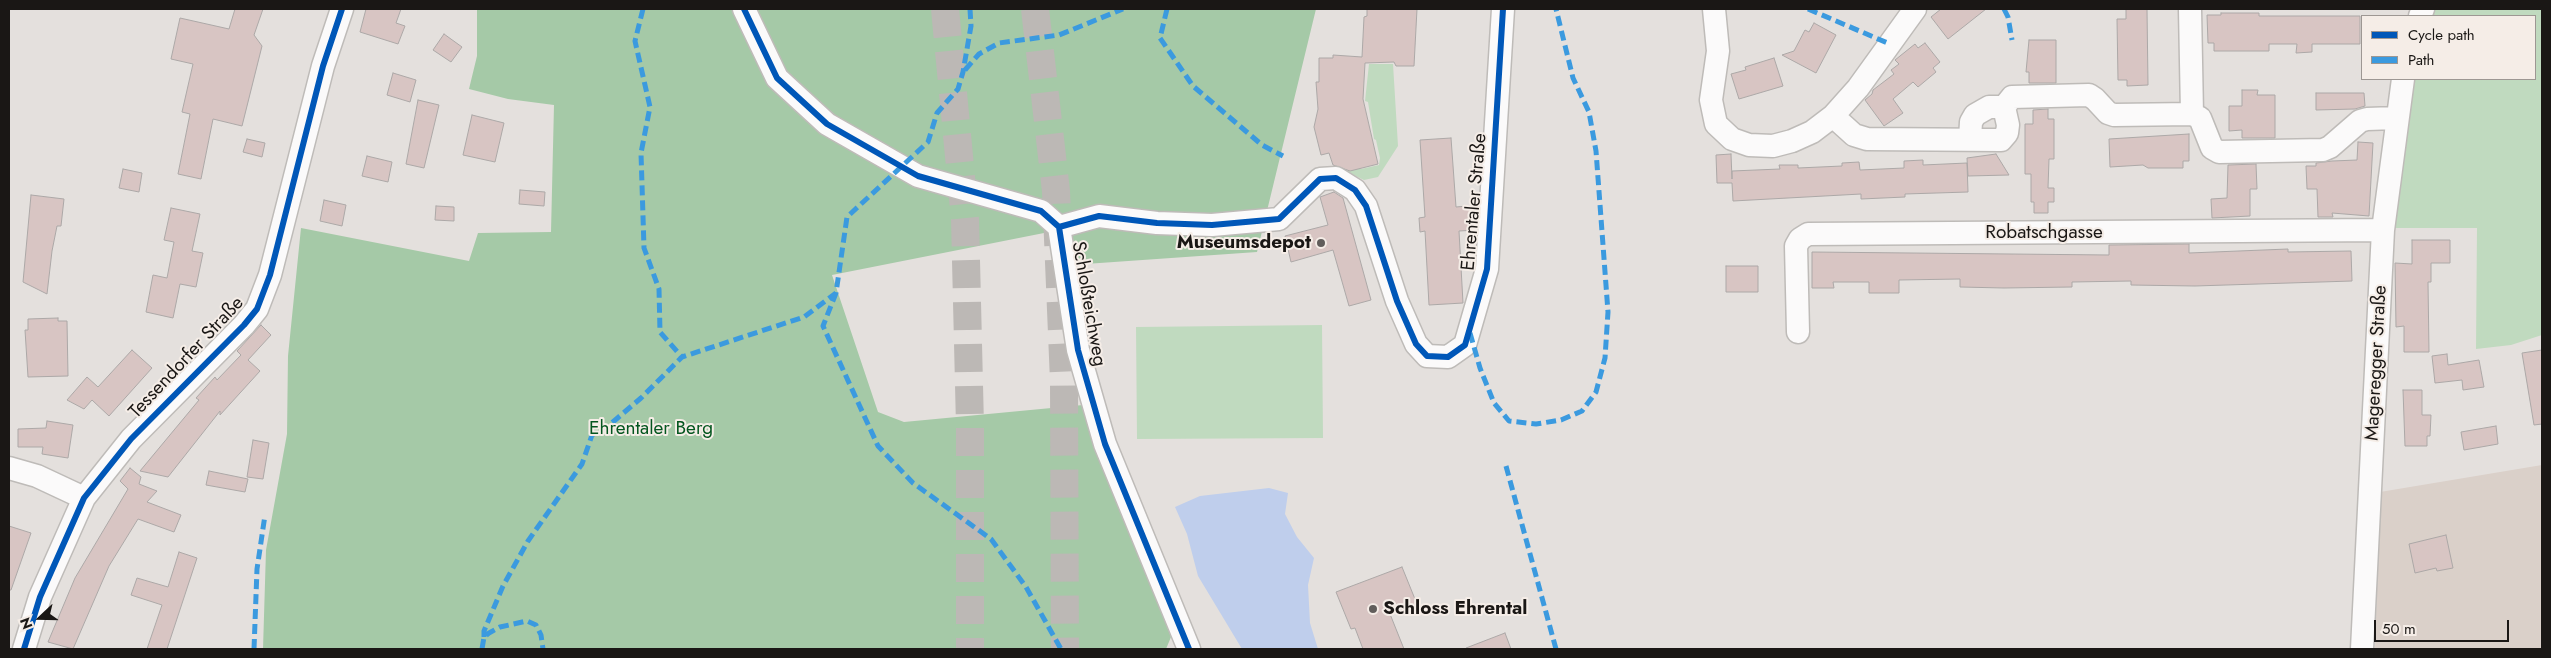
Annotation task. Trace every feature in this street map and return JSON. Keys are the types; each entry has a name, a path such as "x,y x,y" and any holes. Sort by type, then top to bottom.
{"street":[{"name":"Tessendorfer Straße","path":"24,649 40,597 84,498 131,439 244,325 257,309 270,275 323,66 342,9"},
{"name":"Schloßteichweg","path":"744,9 777,78 827,124 918,176 1041,211 1059,227 1078,350 1105,444 1189,649"},
{"name":"Ehrentaler Straße","path":"1059,227 1100,216 1157,223 1212,225 1279,219 1320,178 1336,178 1355,190 1366,206 1397,301 1416,344 1427,356 1448,357 1458,352 1465,345 1487,269 1503,9"},
{"path":"1714,9 1718,51 1711,100 1716,124 1732,139 1749,146 1773,146 1792,141 1812,132 1834,116 1858,88 1915,9"},
{"path":"2190,9 2192,114"},
{"name":"Mageregger Straße","path":"2362,649 2384,230 2396,118 2403,80"},
{"path":"2004,107 2012,97 2089,95 2108,113 2114,115 2192,114 2200,118 2212,148 2219,152 2323,150 2330,147 2360,121 2396,118"},
{"path":"1970,139 1971,122 1976,115 1989,107 2004,107"},
{"path":"1834,116 1854,135 1866,139 2001,140 2007,133 2008,124 2004,107"},
{"name":"Robatschgasse","path":"1798,332 1796,246 1800,239 1808,234 2384,230"},
{"path":"9,468 37,476 84,498"}],"shaded area":[{"path":"2542,465 2542,649 2375,649 2380,492"}],"green space":[{"name":"Ehrentaler Berg","path":"477,9 1316,9 1257,252 1071,265 1044,233 832,275 878,412 904,422 1083,405 1171,637 1166,649 263,649 266,550 287,434 288,356 301,228 469,261 478,233 551,232 554,105 508,99 469,89 477,56"},
{"path":"2435,9 2542,9 2542,335 2511,345 2476,349 2477,228 2395,228 2408,100 2413,80 2536,80 2536,15 2432,15"},
{"path":"1369,64 1393,64 1398,146 1378,177 1364,180 1341,169 1358,165 1361,169 1379,165 1380,158 1376,140 1374,139 1368,102 1365,101"},
{"path":"1322,325 1323,438 1137,439 1136,327"}],"water":[{"path":"1269,488 1288,493 1285,514 1297,537 1314,558 1308,585 1310,623 1318,649 1242,649 1198,576 1187,534 1175,507 1200,496"}],"building":[{"path":"235,9 263,9 254,35 262,46 242,126 213,119 201,179 178,174 190,114 182,112 193,64 171,59 180,18 229,29"},
{"path":"366,9 401,9 396,23 405,26 398,44 360,32"},
{"path":"1367,9 1417,9 1414,66 1396,66 1394,62 1365,63 1363,99 1378,164 1350,171 1333,165 1329,153 1321,155 1314,127 1318,109 1316,82 1319,82 1319,58 1333,58 1333,55 1362,57 1364,17 1367,16"},
{"path":"1941,9 1986,9 1948,39 1931,17"},
{"path":"2126,9 2147,9 2148,85 2127,86 2127,80 2118,80 2117,19 2126,19"},
{"path":"2221,13 2259,13 2259,16 2360,16 2360,44 2312,44 2312,52 2296,53 2297,44 2269,44 2269,51 2214,51 2214,43 2208,43 2207,15 2221,15"},
{"path":"1814,23 1836,35 1816,73 1782,55 1794,51 1805,30 1809,32"},
{"path":"444,34 462,47 451,62 433,50"},
{"path":"2029,40 2056,40 2056,83 2029,83 2029,72 2026,72"},
{"path":"1925,43 1940,62 1933,68 1936,72 1918,87 1913,82 1893,99 1903,113 1884,126 1865,100 1872,94 1873,90 1894,74 1891,70 1899,64 1895,60 1915,44 1918,48"},
{"path":"1774,58 1783,86 1739,99 1731,74 1746,70 1745,67"},
{"path":"393,73 416,80 410,102 387,95"},
{"path":"2242,90 2258,90 2257,95 2275,95 2275,138 2242,138 2242,130 2229,131 2229,106 2242,106"},
{"path":"2316,93 2364,93 2365,106 2355,109 2316,110"},
{"path":"418,100 439,105 424,168 406,164"},
{"path":"2048,109 2048,119 2054,119 2054,159 2049,159 2048,188 2054,188 2054,202 2048,202 2048,213 2034,213 2034,202 2031,202 2031,174 2025,174 2025,124 2033,124 2033,110"},
{"path":"472,115 504,123 495,162 463,155"},
{"path":"2189,134 2189,161 2183,161 2183,168 2148,168 2143,165 2110,167 2109,139"},
{"path":"1451,138 1456,207 1478,205 1476,230 1459,231 1463,303 1429,305 1425,231 1420,232 1419,218 1425,217 1420,140"},
{"path":"247,139 265,143 262,157 243,152"},
{"path":"2358,142 2373,143 2369,216 2332,213 2333,217 2318,217 2317,189 2307,189 2306,166 2316,166 2316,163 2332,161 2357,160"},
{"path":"1731,154 1732,179 1732,171 1780,169 1779,165 1798,165 1798,168 1842,166 1842,163 1859,162 1860,170 1904,168 1904,161 1923,160 1923,165 1967,163 1968,192 1905,194 1905,197 1861,199 1861,194 1733,201 1732,183 1717,183 1716,155"},
{"path":"1996,154 2009,175 1968,176 1967,158"},
{"path":"367,156 392,162 388,182 362,176"},
{"path":"2256,164 2257,189 2250,189 2250,216 2212,218 2211,199 2227,198 2228,165"},
{"path":"123,169 142,173 139,192 119,188"},
{"path":"520,190 545,192 544,206 519,204"},
{"name":"Museumsdepot","path":"1334,192 1343,198 1371,300 1349,306 1333,250 1291,262 1285,236 1328,225 1320,197"},
{"path":"31,195 64,199 61,226 57,226 52,251 47,294 23,282"},
{"path":"324,200 346,205 342,226 320,221"},
{"path":"436,206 454,207 454,221 435,220"},
{"path":"171,208 200,214 192,251 203,253 196,287 180,284 173,318 146,312 153,275 167,278 174,242 164,240"},
{"path":"2412,240 2450,240 2450,263 2431,263 2431,282 2428,282 2429,352 2404,352 2404,326 2396,327 2395,263 2412,264"},
{"path":"2189,244 2189,253 2288,249 2288,252 2351,251 2352,281 2195,286 2131,285 2131,281 2072,282 2072,287 2004,288 1960,287 1960,279 1899,280 1899,293 1869,293 1869,282 1833,282 1834,288 1812,288 1812,252 2109,255 2109,245"},
{"path":"1726,266 1758,266 1758,292 1726,292"},
{"path":"58,318 58,321 67,321 68,376 28,377 25,330 28,330 28,319"},
{"path":"261,325 271,335 248,360 260,371 220,415 220,411 168,477 140,471 199,400 196,398 215,377 217,380 241,355 237,351"},
{"path":"132,350 152,368 109,416 92,400 84,409 67,400 87,377 98,387"},
{"path":"2542,350 2542,424 2534,425 2522,353"},
{"path":"2447,354 2448,365 2479,360 2484,387 2463,390 2462,380 2435,383 2432,356"},
{"path":"2403,390 2422,390 2422,415 2431,415 2430,436 2427,436 2427,446 2405,446"},
{"path":"47,421 73,425 68,458 42,454 43,447 18,447 18,429 46,428"},
{"path":"2496,426 2498,444 2464,450 2461,432"},
{"path":"253,440 269,443 263,479 247,477"},
{"path":"130,468 141,477 139,484 157,491 147,502 181,515 174,532 138,519 109,566 73,649 48,642 75,578 128,489 120,481"},
{"path":"209,471 248,479 245,492 206,485"},
{"path":"9,526 31,533 11,590 9,590"},
{"path":"2446,535 2453,568 2437,571 2436,568 2415,573 2409,544"},
{"path":"179,552 197,558 167,649 147,649 162,605 131,595 137,578 168,587"},
{"name":"Schloss Ehrental","path":"1402,567 1417,604 1390,614 1404,649 1363,649 1355,628 1351,629 1336,592"},
{"name":"Schloss Ehrental","path":"1505,633 1511,649 1466,649 1466,648"}],"tunnel":[{"path":"945,9 965,219 970,426 970,649"},
{"path":"1035,9 1056,191 1064,381 1065,649"}],"marked path":[{"path":"643,9 635,41 650,107 641,153 644,248 659,289 660,332 682,357"},
{"path":"970,9 971,26 958,89 937,113 928,142 847,217 836,293 823,326 878,446 913,483 991,539 1026,587 1061,649"},
{"path":"965,70 979,54 999,43 1059,35 1123,9"},
{"path":"1167,9 1160,38 1193,86 1262,145 1283,156"},
{"path":"1470,333 1480,368 1494,403 1509,421 1536,424 1561,420 1582,411 1596,392 1605,358 1608,312 1596,151 1589,112 1573,78 1556,9"},
{"path":"1808,9 1890,44"},
{"path":"2004,9 2008,17 2012,40"},
{"path":"484,637 484,631 503,586 528,541 582,464 592,435 607,427 641,398 682,357 804,317 836,293"},
{"path":"1506,466 1556,649"},
{"path":"254,649 257,569 265,515"},
{"path":"482,649 484,637 489,633 500,627 527,621 536,625 541,635 543,649"}],"cycle path":[{"path":"24,649 40,597 84,498 131,439 244,325 257,309 270,275 323,66 342,9"},
{"path":"744,9 777,78 827,124 918,176 1041,211 1059,227 1078,350 1105,444 1189,649"},
{"path":"1059,227 1099,216 1157,223 1212,225 1279,219 1320,179 1336,178 1355,190 1366,206 1397,301 1416,344 1427,356 1448,357 1465,345 1487,269 1503,9"}],"place":[{"name":"Museumsdepot","path":"1321,243"},
{"name":"Schloss Ehrental","path":"1373,609"}]}
